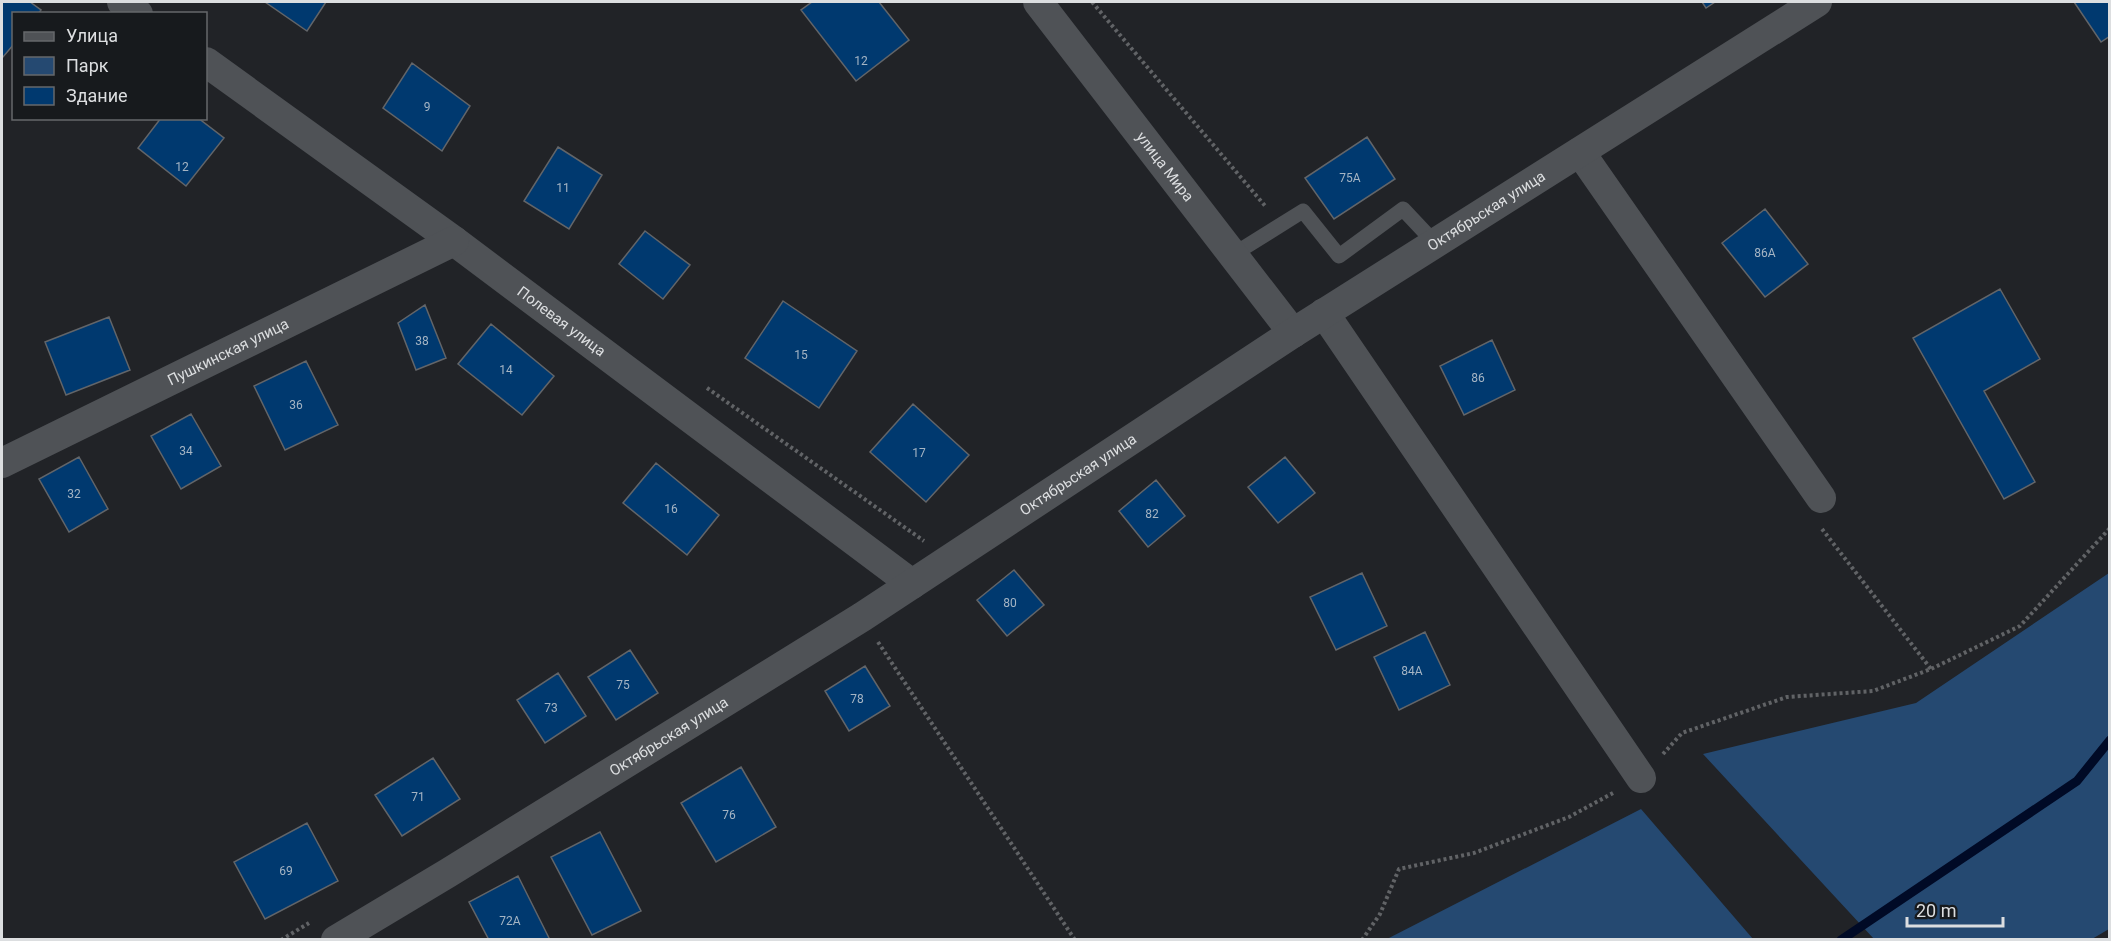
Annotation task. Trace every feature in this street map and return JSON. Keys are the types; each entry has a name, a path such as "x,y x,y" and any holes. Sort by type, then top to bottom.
{"street":[{"path":"122,2 135,12"},
{"name":"улица Мира","path":"1038,2 1293,333"},
{"name":"Октябрьская улица","path":"336,939 448,873 862,617 1434,242 1817,2"},
{"name":"Полевая улица","path":"207,63 454,241 912,584"},
{"path":"1580,152 1821,498"},
{"name":"Пушкинская улица","path":"2,463 454,241"},
{"path":"1324,313 1641,778"}],"lane":[{"path":"1234,254 1303,211 1339,256 1403,209 1434,242"}],"path":[{"path":"1092,2 1281,225"},
{"path":"1821,498 1815,519 1931,669"},
{"path":"1362,939 1380,914 1399,869 1474,853 1569,817 1641,778 1682,733 1787,697 1873,691 1931,669 2020,626 2109,528"},
{"path":"862,617 1075,939"}],"green space":[{"path":"2109,573 2109,929 2092,939 1874,939 1703,754 1916,703"},
{"path":"1641,809 1753,939 1387,939"}],"building":[{"path":"2,2 30,2 41,10 40,12 12,12 12,46 2,56"},
{"path":"265,2 326,2 307,31"},
{"path":"812,2 879,2 909,40 856,81 801,10"},
{"path":"1702,2 1715,2 1706,8"},
{"path":"2074,2 2110,2 2110,36 2101,42"},
{"path":"412,63 470,106 442,151 383,108"},
{"path":"159,120 201,120 224,138 186,186 138,148"},
{"path":"1367,137 1395,179 1334,219 1305,178"},
{"path":"558,147 602,175 569,229 524,201"},
{"path":"1765,209 1808,264 1765,297 1722,243"},
{"path":"645,231 690,265 663,299 619,264"},
{"path":"2000,289 2040,359 1984,391 2035,482 2004,499 1913,338"},
{"path":"783,301 857,351 819,408 745,358"},
{"path":"425,305 446,358 416,370 398,323"},
{"path":"109,317 130,370 66,395 45,342"},
{"path":"491,324 554,376 522,415 458,364"},
{"path":"1492,340 1515,390 1464,415 1440,366"},
{"path":"306,361 338,425 285,450 254,386"},
{"path":"913,404 969,455 926,502 870,452"},
{"path":"191,414 221,466 181,489 151,436"},
{"path":"79,457 108,509 69,532 39,479"},
{"path":"1285,457 1315,493 1278,523 1248,487"},
{"path":"656,463 719,515 687,555 623,503"},
{"path":"1156,480 1185,516 1148,547 1119,511"},
{"path":"1014,570 1044,605 1007,636 977,600"},
{"path":"1362,573 1387,626 1336,650 1310,597"},
{"path":"1425,632 1450,685 1399,710 1374,657"},
{"path":"630,650 658,693 616,720 588,677"},
{"path":"865,666 890,706 849,731 825,691"},
{"path":"558,673 586,716 545,743 517,700"},
{"path":"433,758 460,799 402,836 375,795"},
{"path":"741,767 776,827 716,862 681,803"},
{"path":"307,823 338,881 265,919 234,862"},
{"path":"600,832 641,911 592,935 551,857"},
{"path":"518,876 550,940 489,940 469,902"}],"waterway":[{"path":"1841,940 2077,781 2110,740"}]}
